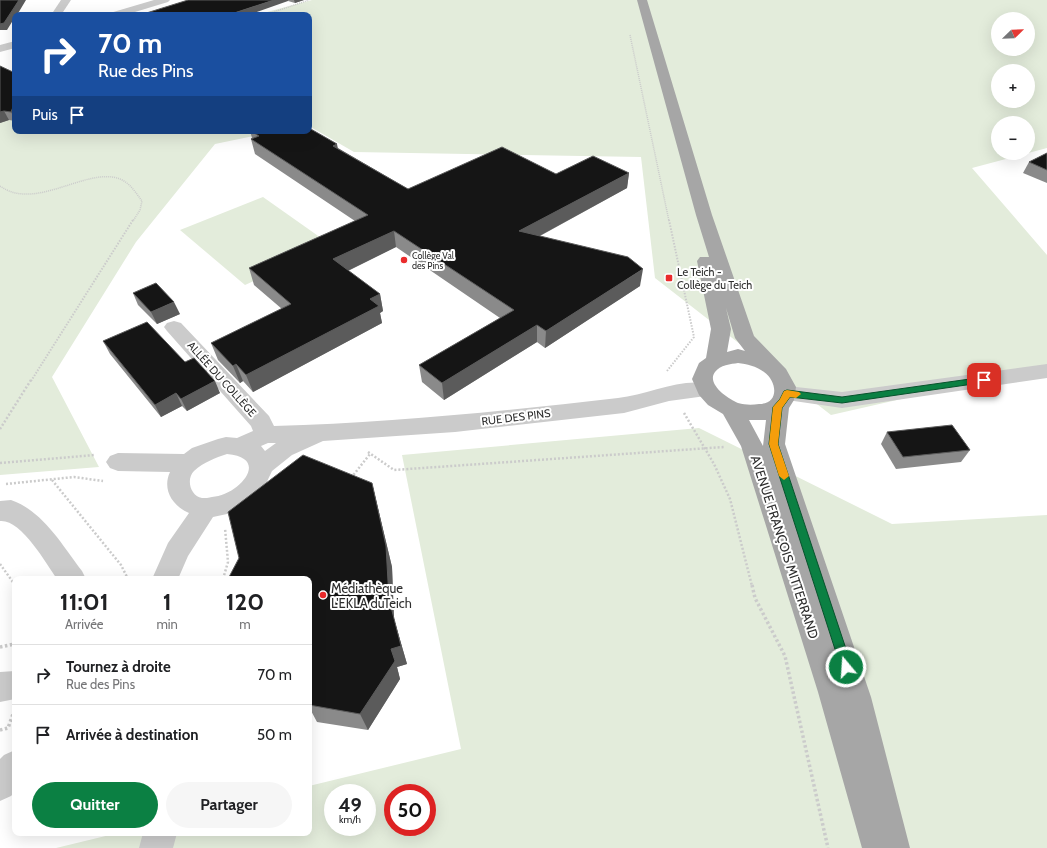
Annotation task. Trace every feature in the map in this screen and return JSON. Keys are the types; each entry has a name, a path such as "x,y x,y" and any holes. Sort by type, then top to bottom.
{"main road":[{"path":"642,0 704,215 745,338 774,368 786,384 782,400 757,414 732,410 712,398 706,390 703,381 704,373 708,366 716,360 738,356 751,358 774,368"},
{"path":"683,142 694,214 721,329 717,346 716,360"},
{"name":"AVENUE FRANÇOIS MITTERRAND","path":"782,400 774,444 856,697 893,848"},
{"name":"AVENUE FRANÇOIS MITTERRAND","path":"732,410 752,446 833,692 879,848"}],"street":[{"path":"58,12 66,0"},
{"path":"124,12 165,0"},
{"path":"0,49 12,45"},
{"name":"ALLÉE DU COLLÈGE","path":"174,327 261,422 266,435"},
{"path":"782,400 842,400 1047,371"},
{"name":"RUE DES PINS","path":"239,446 266,435 290,432 324,433 455,424 624,405 669,394 706,390"},
{"name":"RUE DES PINS","path":"261,466 284,449 324,433"},
{"path":"226,445 239,446 250,450 257,455 261,466 259,475 254,485 246,494 234,502 213,507 194,506 184,501 178,493 177,484 180,473 188,463 199,454 212,448 226,445"},
{"path":"118,462 188,463"},
{"path":"165,576 177,551 213,507"},
{"path":"0,510 11,510 29,522 71,576"},
{"path":"0,688 12,686"},
{"path":"0,785 12,770"},
{"path":"156,848 159,836"}],"path":[{"path":"274,12 309,0"},
{"path":"0,186 4,191 14,195 51,191 100,179 115,177 125,181 142,201 140,210 0,429"},
{"path":"346,484 391,429"},
{"path":"360,431 362,444 369,455 394,470 668,452 704,447"},
{"path":"0,463 63,456 123,454 118,462"},
{"path":"52,479 121,566 126,576"},
{"path":"213,507 224,519 228,562 224,576"},
{"path":"0,564 12,581"},
{"path":"0,647 12,645"},
{"path":"0,730 8,728 12,717"}],"green space":[{"path":"312,0 1047,0 1047,148 1035,151 1035,116 991,116 991,160 1002,160 972,168 1047,255 1047,366 831,415 655,278 641,157 354,152 312,128 312,12 267,12"},
{"path":"12,80 12,134 263,134 215,144 136,242 52,377 99,467 0,475 0,82"},
{"path":"263,197 331,245 245,285 180,230"},
{"path":"699,428 892,524 1047,515 1047,848 56,848 106,836 312,836 312,785 461,749 402,455"}],"building":[{"path":"0,0 19,0 4,23 0,24"},
{"path":"188,0 274,0 237,12 150,12"},
{"path":"0,66 12,72 12,110 11,112 0,112"},
{"path":"312,130 337,144 333,146 408,189 502,147 556,174 593,156 629,173 519,231 628,257 643,269 546,331 537,325 442,383 419,365 514,310 394,231 333,259 380,294 370,299 379,306 246,375 236,364 233,366 211,343 291,304 249,268 368,215 251,139 259,136 256,134 312,134"},
{"path":"1047,153 1047,170 1029,162"},
{"path":"156,283 174,302 151,312 133,293"},
{"path":"147,322 185,362 194,358 215,381 181,399 176,393 155,405 103,341"},
{"path":"952,425 970,450 903,457 887,432"},
{"path":"303,455 372,483 386,546 389,599 401,646 391,649 395,661 360,714 312,706 312,576 230,576 239,558 228,512"}],"slow traffic":[{"path":"784,476 774,444 778,407 784,401 787,393 796,394"}],"place":[{"name":"Collège Val des Pins","path":"404,260"},
{"name":"Le Teich - Collège du Teich","path":"669,278"},
{"name":"Médiathèque L'EKLA duTeich","path":"323,595"}],"route":[{"path":"846,667 774,444 778,407 784,401 787,393 842,400 984,380"}]}
